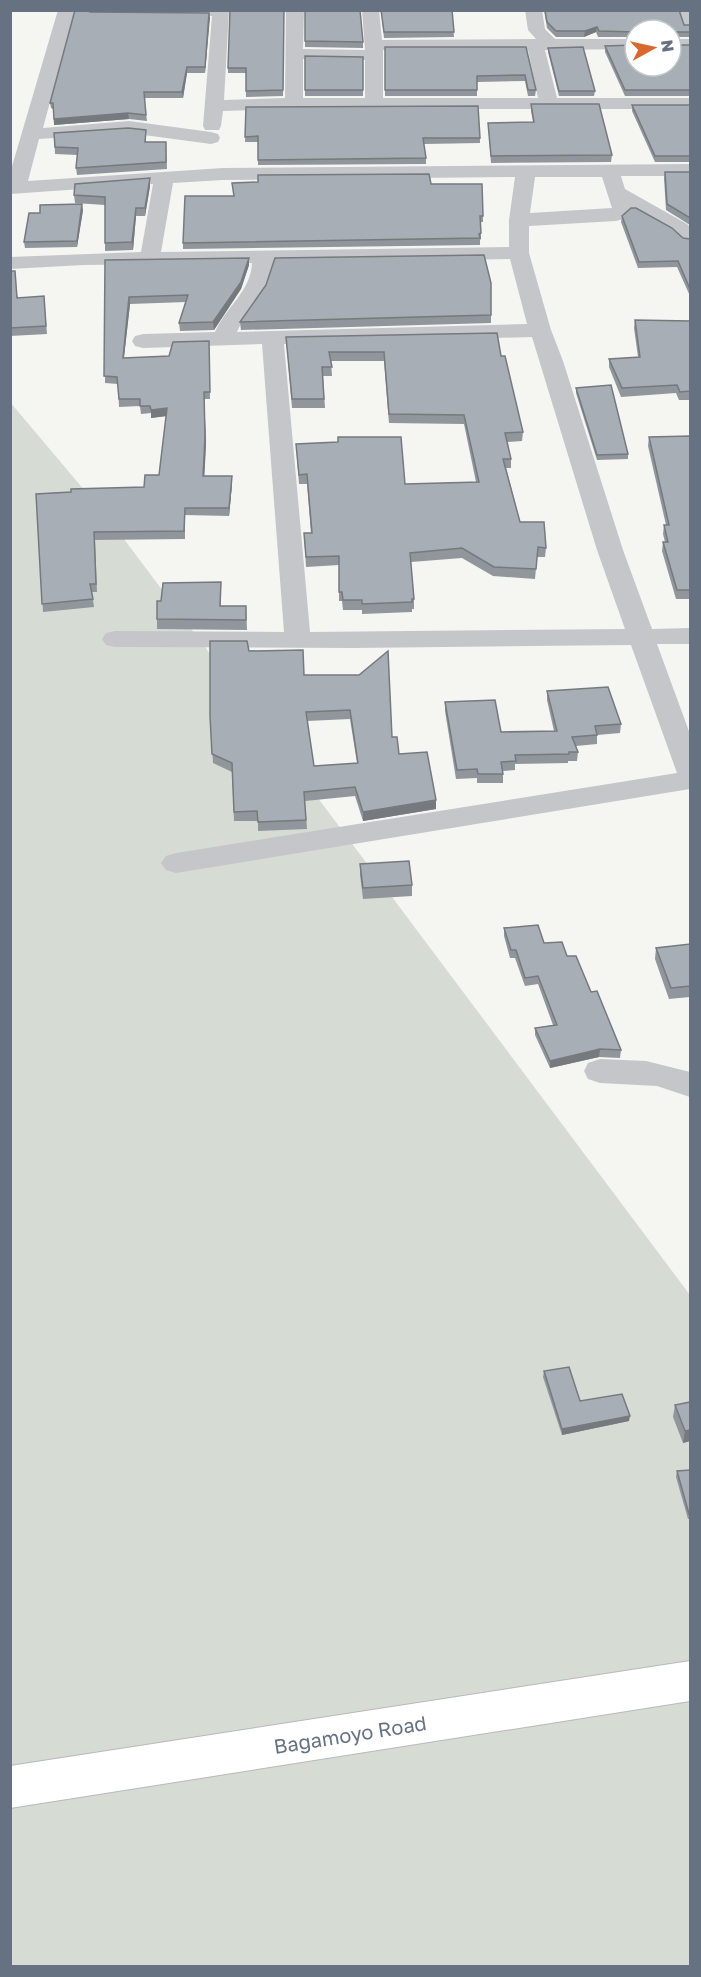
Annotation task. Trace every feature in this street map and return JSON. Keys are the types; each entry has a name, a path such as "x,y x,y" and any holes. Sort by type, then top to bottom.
{"main road":[{"name":"Bagamoyo Road","path":"10,1787 690,1681"}],"street":[{"path":"67,10 13,188 164,178 215,156"},
{"path":"90,10 221,11 219,59 213,106 215,156"},
{"path":"294,10 294,103"},
{"path":"370,10 374,50 374,103"},
{"path":"533,10 542,43 549,104"},
{"path":"685,10 690,24"},
{"path":"295,54 542,43 623,44"},
{"path":"213,106 294,103 690,104"},
{"path":"31,134 129,127 215,156 526,172 690,170"},
{"path":"519,220 611,217 622,209 610,171"},
{"path":"526,172 519,220 519,253 540,330 552,361 610,550 690,771"},
{"path":"150,258 164,178"},
{"path":"617,192 680,228 690,238"},
{"path":"13,263 150,258 519,253"},
{"path":"223,340 236,314 260,286 263,277 263,256"},
{"path":"143,340 273,339 540,330"},
{"path":"273,339 298,640"},
{"path":"115,639 298,640 690,636"},
{"path":"176,863 690,780"},
{"path":"600,1071 646,1072 678,1079 690,1085"}],"shaded area":[{"path":"10,402 112,523 690,1295 690,1966 11,1966"}],"building":[{"path":"75,10 209,13 205,67 187,67 182,92 144,92 146,115 128,113 54,119 53,103 50,103"},
{"path":"230,10 284,10 283,90 246,91 246,68 228,68"},
{"path":"305,10 360,10 363,42 305,41"},
{"path":"381,10 452,10 454,32 384,32"},
{"path":"545,10 679,10 682,18 623,18 623,32 599,31 597,27 585,31 556,31 547,22"},
{"path":"683,22 684,25 690,25 690,32 683,32"},
{"path":"623,45 623,78 683,78 683,45 690,45 690,90 625,90 605,46"},
{"path":"385,47 526,47 536,90 528,90 525,75 477,76 477,90 385,90"},
{"path":"583,47 595,91 559,91 548,48"},
{"path":"305,56 363,57 363,90 305,90"},
{"path":"531,104 599,104 612,155 491,156 488,123 534,122"},
{"path":"632,105 690,105 690,156 655,156"},
{"path":"478,106 480,138 423,138 426,158 258,160 258,136 245,137 246,107"},
{"path":"128,128 146,130 145,142 166,142 166,162 76,168 78,148 55,147 54,133"},
{"path":"665,172 690,172 690,218 667,204"},
{"path":"429,174 431,184 482,184 483,216 480,216 480,238 183,243 185,196 234,196 232,183 258,182 258,175"},
{"path":"150,178 145,208 136,208 132,242 105,243 105,197 74,195 75,184"},
{"path":"82,204 77,241 24,242 29,213 40,213 40,205"},
{"path":"631,208 636,208 672,228 683,238 690,239 690,289 678,261 639,262 622,216"},
{"path":"484,255 491,283 491,315 240,322 266,285 275,258"},
{"path":"249,258 241,282 213,322 179,323 188,295 129,297 123,358 169,356 173,342 209,341 210,392 204,392 203,476 232,476 229,508 185,508 184,531 94,532 96,584 90,584 93,599 42,604 36,494 71,492 71,489 144,487 145,475 159,475 167,408 151,410 150,406 140,406 140,399 119,399 117,377 104,376 105,260"},
{"path":"10,271 15,271 17,298 44,296 46,326 10,328"},
{"path":"635,320 690,321 690,391 680,392 677,385 622,388 609,359 640,357"},
{"path":"497,333 501,356 505,356 523,432 505,433 511,459 503,459 520,522 544,522 546,548 538,547 536,569 494,567 462,548 410,553 414,599 412,602 362,604 362,600 343,600 342,592 339,592 339,556 306,557 304,533 312,533 307,474 299,475 296,444 338,442 338,437 401,437 405,484 479,482 464,415 389,414 384,352 329,352 332,367 322,367 324,399 292,399 286,337"},
{"path":"611,385 628,454 597,455 576,388"},
{"path":"690,436 690,590 677,590 663,542 668,542 664,525 669,525 649,437"},
{"path":"221,582 220,606 246,606 246,620 157,619 157,601 161,601 163,583"},
{"path":"210,641 247,641 249,651 303,650 304,675 359,675 388,651 392,737 397,737 399,754 427,752 436,800 363,812 355,787 304,792 306,820 258,822 257,811 234,812 232,763 212,754","holes":["350,710 358,763 314,766 306,712"]},
{"path":"608,687 621,724 595,726 597,735 572,737 578,752 515,755 516,761 501,762 503,774 478,774 477,769 457,770 445,702 495,700 501,732 557,731 547,691"},
{"path":"409,861 412,885 363,888 360,864"},
{"path":"538,925 544,943 562,942 567,956 576,956 591,992 597,991 621,1050 600,1049 550,1061 535,1028 557,1025 538,976 525,978 516,950 511,950 504,928"},
{"path":"690,944 690,986 671,988 656,948"},
{"path":"569,1367 580,1401 622,1394 630,1416 562,1429 544,1371"},
{"path":"690,1402 690,1430 685,1431 675,1405"},
{"path":"690,1470 690,1514 689,1514 677,1471"}]}
